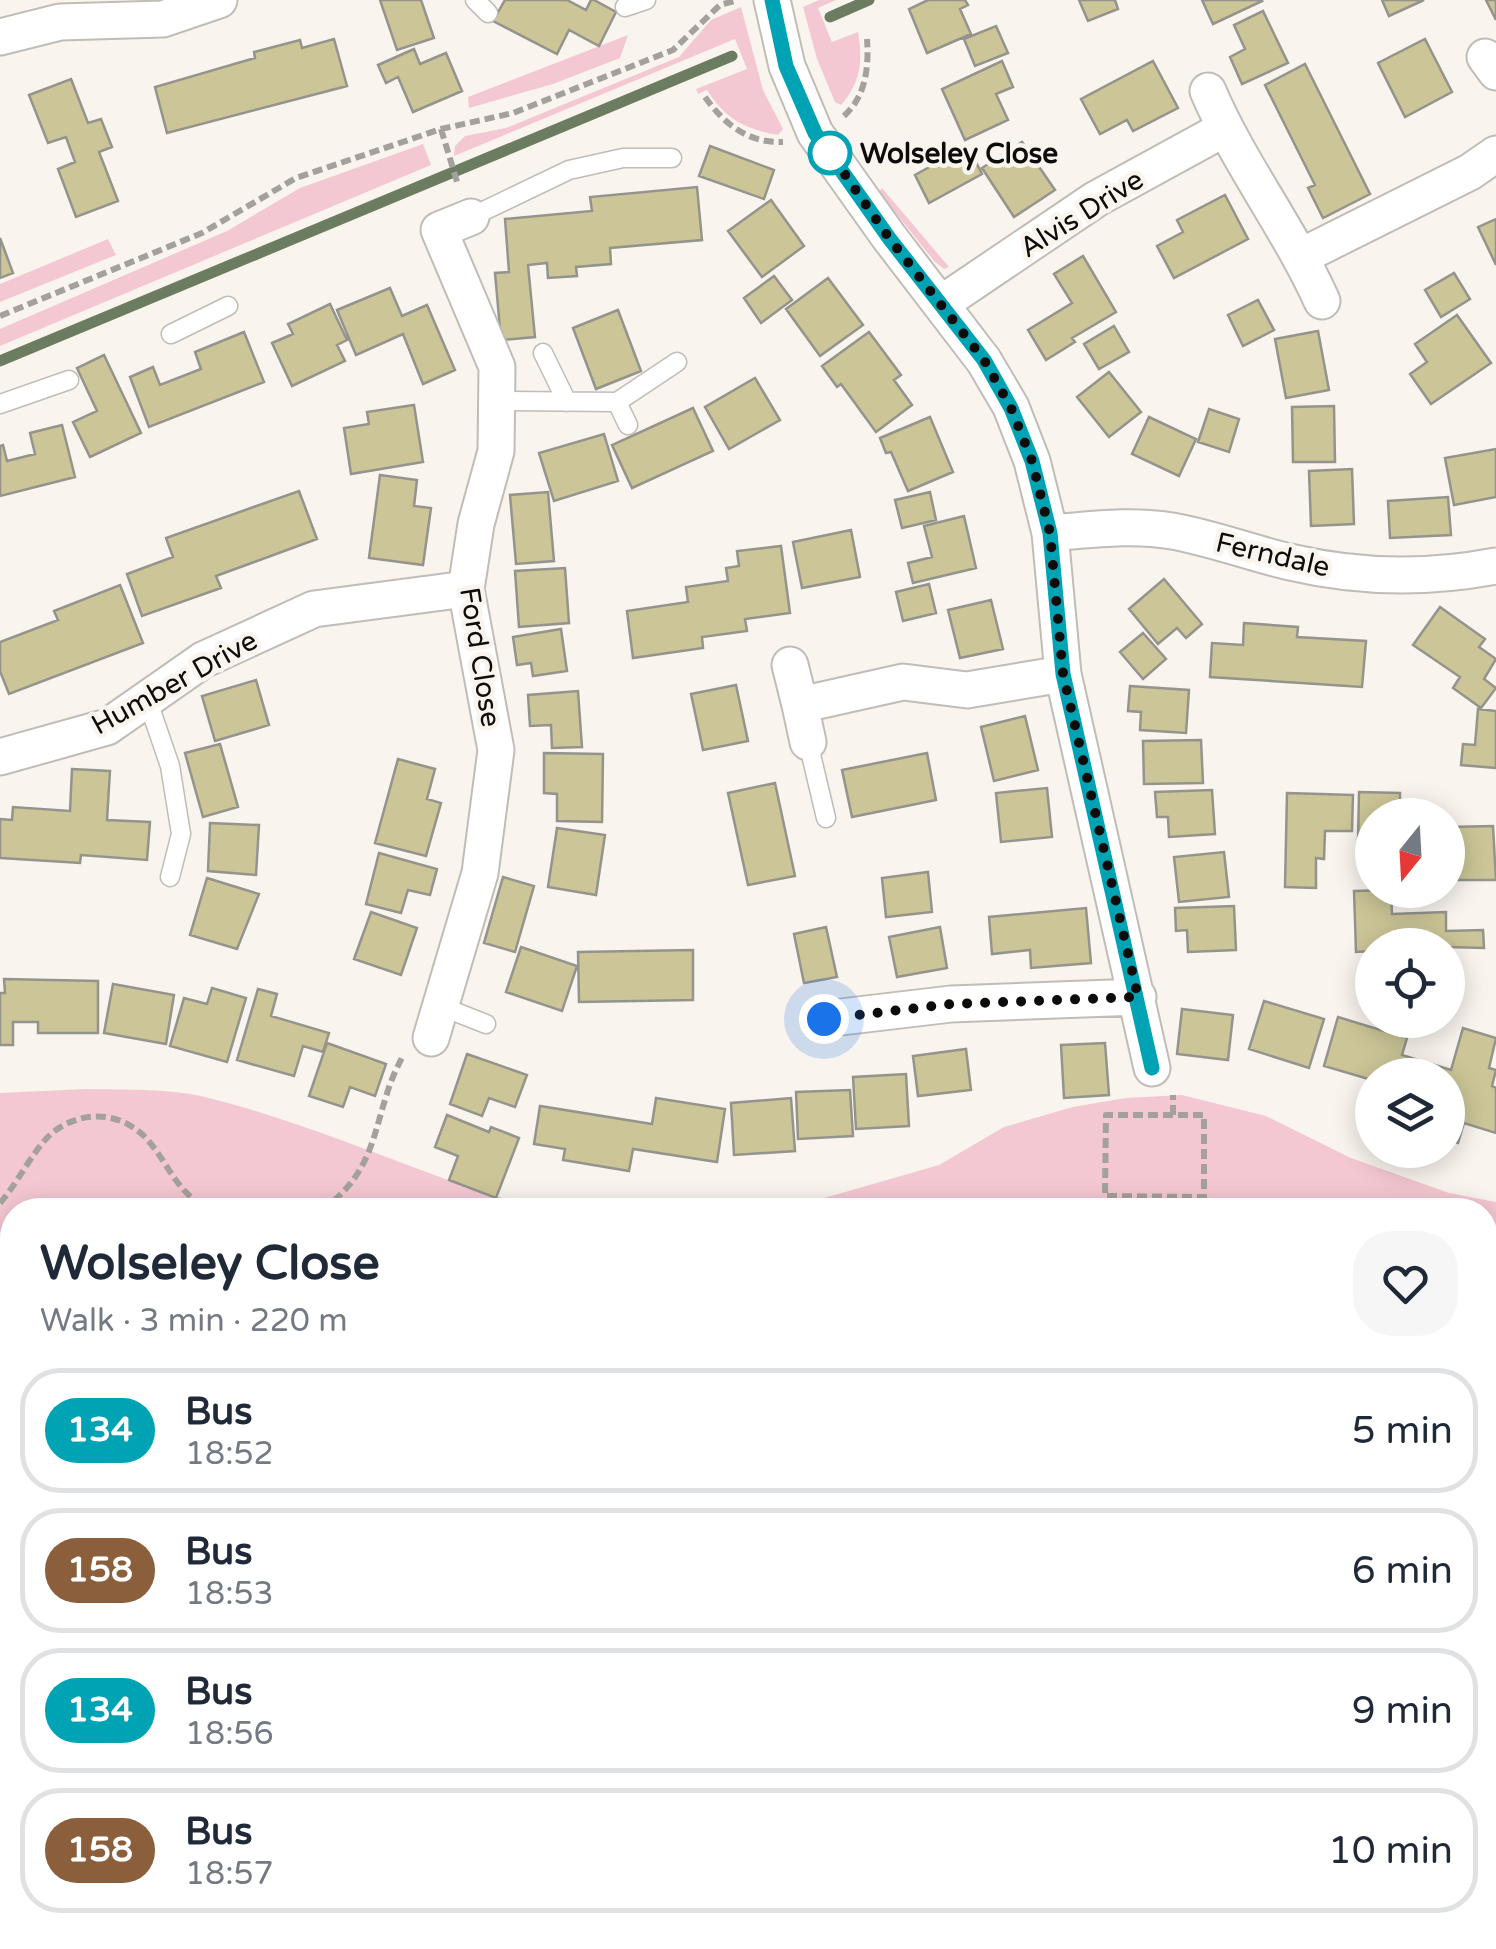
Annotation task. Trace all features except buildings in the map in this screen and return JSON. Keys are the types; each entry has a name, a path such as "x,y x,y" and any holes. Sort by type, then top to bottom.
{"street":[{"path":"0,37 60,22 163,20 219,0"},
{"path":"772,0 786,66 815,133 889,238 984,360 1011,408 1032,461 1050,533 1063,674 1138,997 1163,1075"},
{"path":"1208,91 1224,129 1302,256 1322,301"},
{"name":"Alvis Drive","path":"942,303 1096,200 1224,129"},
{"path":"1302,256 1470,172 1496,154"},
{"name":"Ford Close","path":"429,1035 480,873 496,750 466,589 476,524 496,450 497,367 439,230 465,203"},
{"name":"Ferndale","path":"1050,533 1126,527 1170,530 1292,563 1392,576 1496,566"},
{"name":"Humber Drive","path":"0,757 107,727 203,660 314,609 466,589"},
{"path":"790,665 808,742"},
{"path":"800,705 903,682 967,690 1063,674"},
{"path":"824,1019 951,1004 1138,997"}],"lane":[{"path":"625,7 646,0"},
{"path":"465,203 569,170 623,158 672,158"},
{"path":"171,334 228,306"},
{"path":"543,353 567,402"},
{"path":"497,401 616,402 677,362"},
{"path":"0,404 69,380"},
{"path":"616,402 628,425"},
{"path":"147,699 170,766 181,834 170,877"},
{"path":"808,742 826,818"},
{"path":"429,1035 486,1024"}],"path":[{"path":"0,316 202,233 296,178 440,128 513,113 674,50 720,4 739,0"},
{"path":"705,97 721,120 740,133 768,143 799,142 854,107 865,84 868,39"},
{"path":"440,128 465,203"},
{"path":"339,1198 366,1164 402,1056 429,1035"},
{"path":"1163,1075 1173,1115 1204,1116 1204,1197 1106,1196 1106,1114 1156,1114 1173,1114"},
{"path":"4,1198 47,1137 85,1116 105,1116 128,1124 144,1136 174,1181 195,1198"}],"shaded area":[{"path":"819,0 836,0 818,8 832,42 858,32 859,71 841,105 835,102 817,59 803,7"},
{"path":"741,7 763,90 783,129 778,135 737,121 707,90 698,94 696,89 747,69 735,39 454,156 455,146 465,136 506,128 679,57 711,20"},
{"path":"628,35 620,58 553,84 469,108 468,97"},
{"path":"423,144 431,165 0,346 0,329 227,231 300,188"},
{"path":"882,188 949,267 944,269 935,262 879,192"},
{"path":"108,239 116,255 0,302 0,284"},
{"path":"86,1089 164,1091 209,1098 290,1122 504,1198 0,1198 0,1093"},
{"path":"1182,1095 1266,1116 1355,1159 1355,1168 1379,1168 1449,1193 1475,1198 824,1198 939,1165 1004,1127 1073,1107 1125,1098"}],"waterway":[{"path":"830,17 869,0"},
{"path":"0,361 732,56"}],"bus line":[{"name":"134","path":"772,0 786,66 815,133 889,238 984,360 1011,408 1032,461 1050,533 1063,674 1152,1068"}],"place":[{"name":"Wolseley Close","path":"830,153"}],"route":[{"path":"824,1019 951,1004 1138,997 1063,674 1050,533 1032,461 1011,408 984,360 889,238 830,153"}]}
